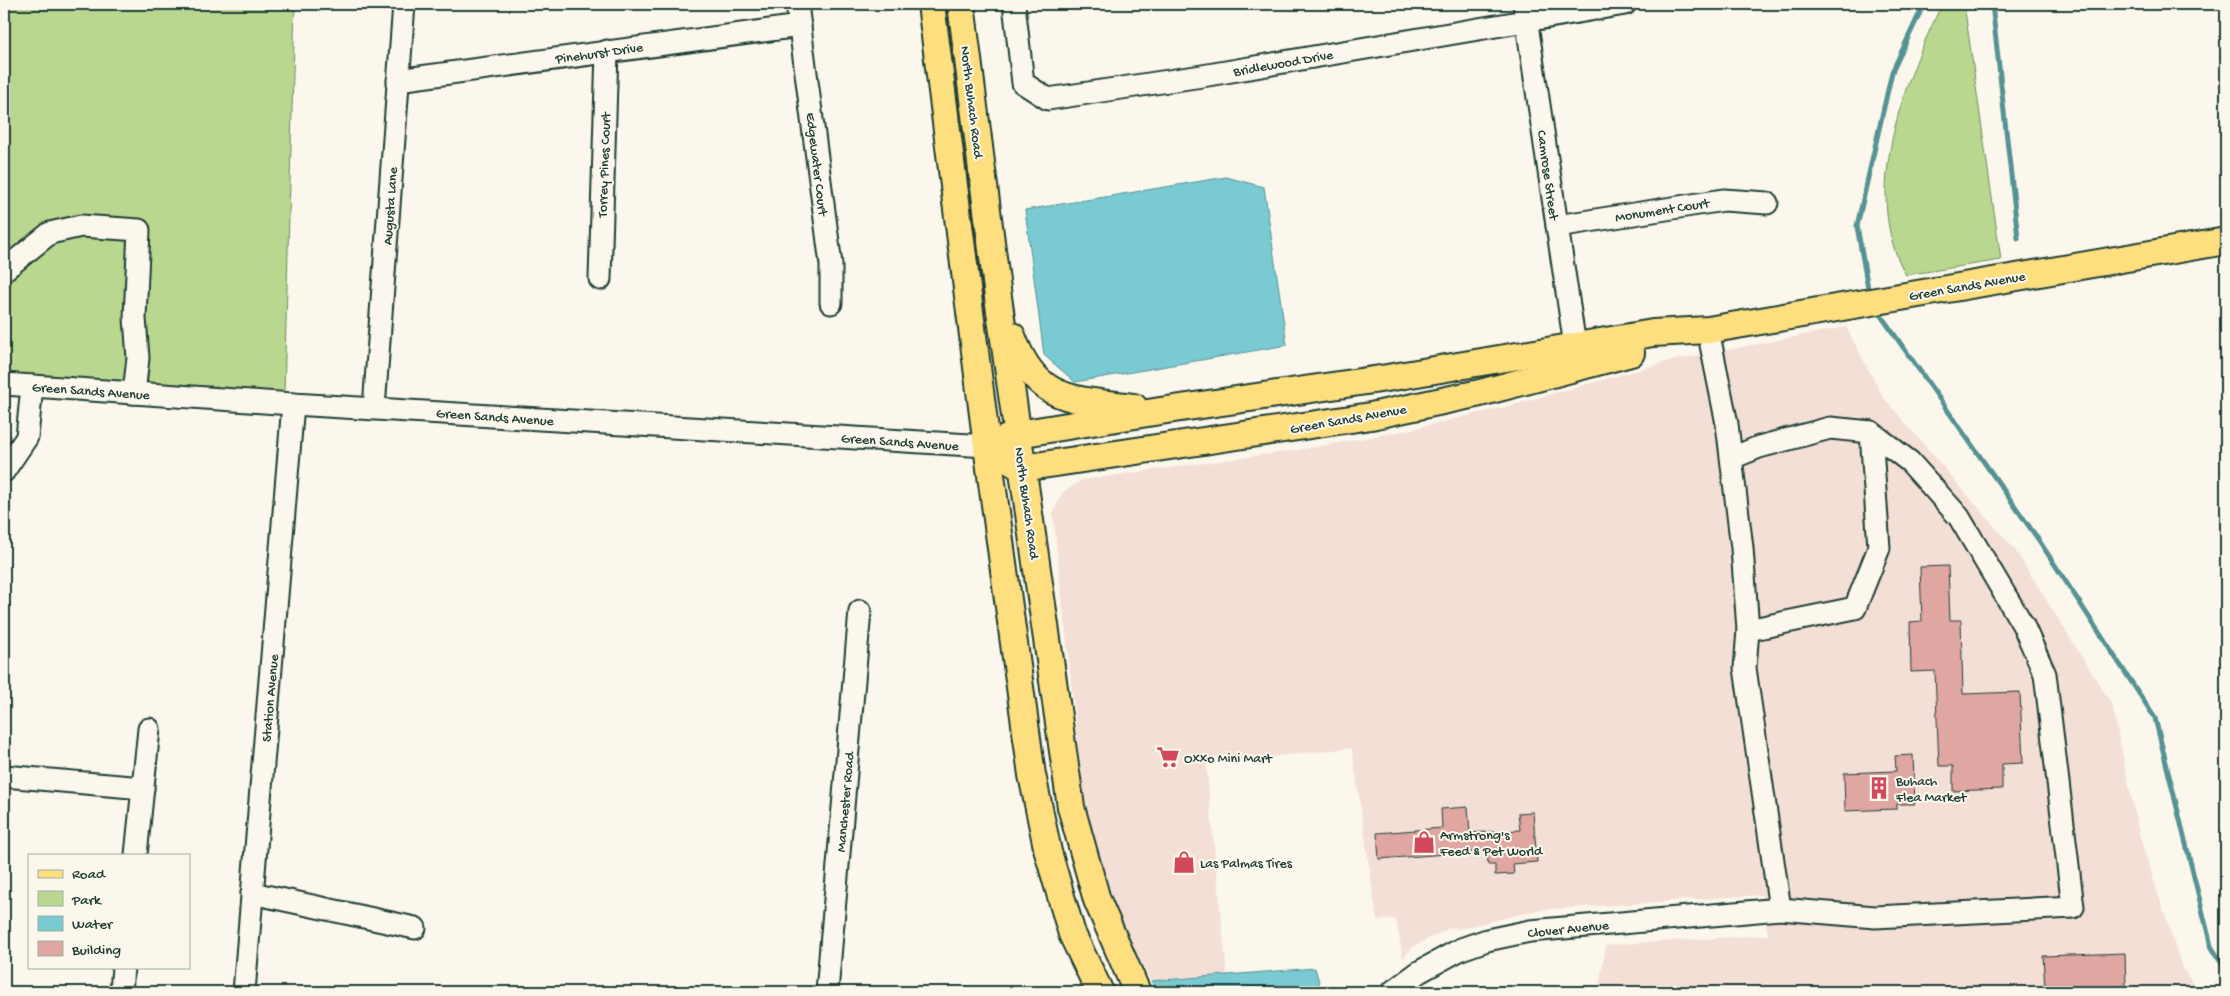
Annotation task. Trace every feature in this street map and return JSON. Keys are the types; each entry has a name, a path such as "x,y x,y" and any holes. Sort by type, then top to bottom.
{"main road":[{"path":"931,4 987,446 1032,775 1048,852 1072,934 1100,992"},
{"name":"North Buhach Road","path":"961,4 998,297 1071,807 1097,900 1137,992"},
{"name":"Green Sands Avenue","path":"987,446 1018,434 1387,378 1653,333 1708,330 2226,241"},
{"path":"998,297 1025,366 1033,377 1050,390 1073,399 1160,411"},
{"name":"Green Sands Avenue","path":"987,446 1022,468 1371,416 1480,393 1670,343 1708,330"},
{"path":"1026,728 1043,749 1052,793 1056,801 1071,807"}],"street":[{"name":"Augusta Lane","path":"374,408 404,4"},
{"name":"Edgewater Court","path":"797,4 830,264 831,303"},
{"name":"Bridlewood Drive","path":"1014,4 1023,83 1048,99 1202,76 1525,12 1625,4"},
{"name":"Camrose Street","path":"1525,12 1575,346"},
{"name":"Pinehurst Drive","path":"398,80 606,50 800,26"},
{"name":"Torrey Pines Court","path":"600,279 606,50"},
{"name":"Monument Court","path":"1557,226 1724,200 1767,203"},
{"path":"4,270 50,233 81,226 139,230 135,318 138,358 134,393"},
{"path":"1708,330 1732,458 1742,548 1748,630 1746,668 1780,909"},
{"name":"Green Sands Avenue","path":"4,384 293,404 987,446"},
{"path":"4,471 27,437 32,386"},
{"name":"Station Avenue","path":"244,992 293,404"},
{"path":"1732,458 1759,447 1830,428 1871,432 1880,548 1855,608 1748,630"},
{"name":"Clover Avenue","path":"1392,992 1418,972 1461,949 1487,940 1530,931 1759,913 1780,909 1875,917 2073,907 2045,674 2023,625 1959,517 1910,462 1871,432"},
{"name":"Manchester Road","path":"827,992 860,611"},
{"path":"136,854 149,729"},
{"path":"4,776 143,788"},
{"path":"252,893 415,928"},
{"path":"120,992 123,968"}],"shaded area":[{"path":"1846,327 1883,397 2015,550 2112,705 2140,838 2183,970 2200,992 1598,992 1606,945 1768,935 1761,895 1538,910 1459,929 1450,928 1412,947 1403,958 1396,919 1377,920 1352,748 1206,764 1227,975 1151,981 1135,952 1114,902 1096,850 1082,783 1053,514 1062,493 1082,480 1298,450 1404,431 1513,405 1670,361"}],"green space":[{"path":"4,4 295,4 284,393 4,374"},
{"path":"1942,4 1964,4 2001,260 1906,275 1893,243 1887,209 1887,174 1902,102 1914,67"}],"water":[{"path":"1226,177 1264,187 1287,345 1075,382 1044,355 1025,210"},
{"path":"1315,968 1322,992 1157,992 1151,981"}],"building":[{"path":"1948,566 1950,620 1961,620 1963,694 2020,692 2023,763 2002,764 2002,789 1953,791 1953,766 1939,766 1935,671 1911,672 1910,622 1922,621 1920,567"},
{"name":"Buhach Flea Market","path":"1913,755 1915,804 1897,804 1897,809 1845,811 1844,773 1896,771 1895,756"},
{"path":"1468,807 1470,833 1520,830 1518,813 1533,812 1537,862 1513,864 1514,874 1495,875 1495,865 1488,865 1487,851 1379,859 1377,833 1442,828 1441,809"},
{"path":"2125,953 2126,986 2045,989 2043,956"}],"waterway":[{"path":"1869,294 1857,226 1892,72 1924,4"},
{"path":"1992,4 2018,238"},
{"path":"1877,310 2038,539 2155,718 2211,946 2226,970"}],"place":[{"name":"Oxxo Mini Mart","path":"1168,757"},
{"name":"Buhach Flea Market","path":"1879,788"},
{"name":"Armstrong's Feed & Pet World","path":"1424,842"},
{"name":"Las Palmas Tires","path":"1184,862"}]}
